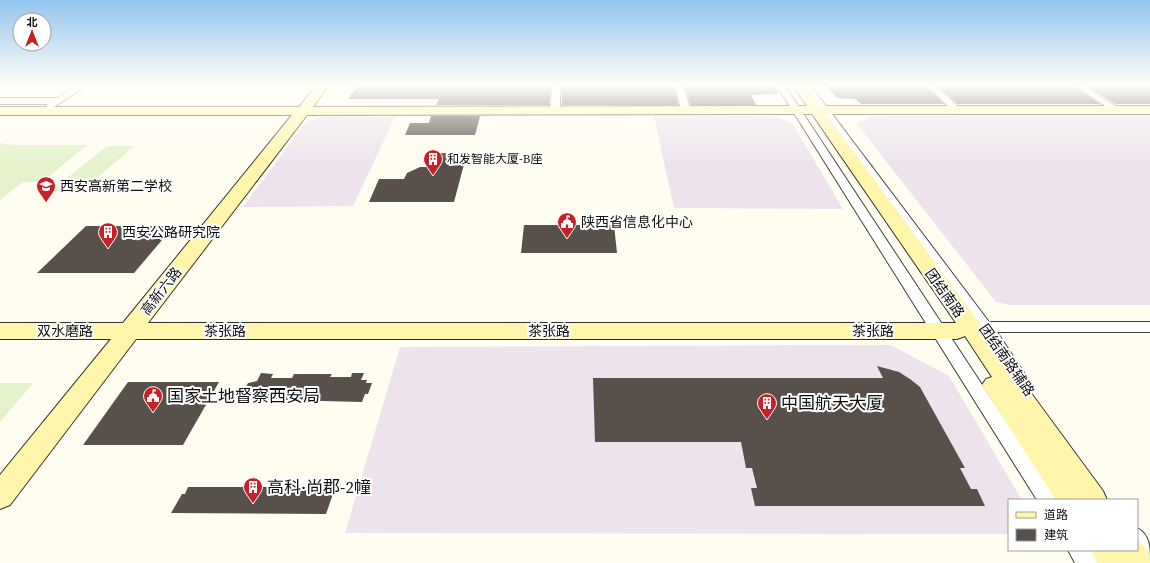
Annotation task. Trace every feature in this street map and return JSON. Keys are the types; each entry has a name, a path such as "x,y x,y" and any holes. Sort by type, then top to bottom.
{"street":[{"name":"高新六路","path":"0,496 301,112"},
{"name":"团结南路","path":"813,112 962,329 1071,499"},
{"name":"团结南路辅路","path":"813,112 962,329 1107,499"},
{"path":"962,329 1150,327"},
{"name":"团结南路","path":"962,329 1092,499"},
{"name":"团结南路辅路","path":"962,329 1047,499"},
{"name":"茶张路","path":"129,331 962,329"},
{"name":"双水磨路","path":"0,331 129,331"},
{"path":"1138,539 1150,554"},
{"path":"1080,551 1088,563"},
{"path":"1107,551 1115,563"},
{"path":"1129,551 1138,563"}],"shaded area":[{"path":"1150,115 1150,305 1010,305 996,302 857,124 872,116"},
{"path":"654,116 774,116 792,123 843,209 674,208"},
{"path":"322,117 395,117 353,206 243,207 306,122"},
{"path":"891,345 949,376 1021,499 1008,499 1008,534 345,533 400,347"}],"green space":[{"path":"0,143 14,145 87,145 42,182 23,182 0,200"},
{"path":"107,146 134,146 82,191 51,191"},
{"path":"0,383 33,383 0,422"}],"building":[{"path":"431,116 480,116 475,135 405,135 410,123 429,123"},
{"name":"和发智能大厦-B座","path":"435,153 467,153 454,202 369,202 379,179 404,179 407,173 420,167 431,167"},
{"name":"陕西省信息化中心","path":"524,225 614,225 617,253 521,253"},
{"name":"西安公路研究院","path":"86,226 174,226 134,273 37,273"},
{"name":"中国航天大厦","path":"877,366 899,372 920,387 965,468 960,468 971,489 977,489 985,506 755,506 751,488 757,488 752,468 746,468 741,442 595,442 593,378 883,378"},
{"path":"261,373 273,374 271,378 292,378 294,374 332,374 330,377 351,377 352,373 364,373 361,380 367,380 366,383 372,383 368,394 365,394 362,402 240,399 248,383 257,381"},
{"name":"国家土地督察西安局","path":"128,382 219,382 183,445 83,445"},
{"name":"高科·尚郡-2幢","path":"188,487 332,487 330,494 333,494 326,514 171,513 182,494 185,494"}],"place":[{"name":"和发智能大厦-B座","path":"433,176"},
{"name":"西安高新第二学校","path":"46,203"},
{"name":"陕西省信息化中心","path":"567,239"},
{"name":"西安公路研究院","path":"108,249"},
{"name":"国家土地督察西安局","path":"153,413"},
{"name":"中国航天大厦","path":"767,420"},
{"name":"高科·尚郡-2幢","path":"253,504"}]}
